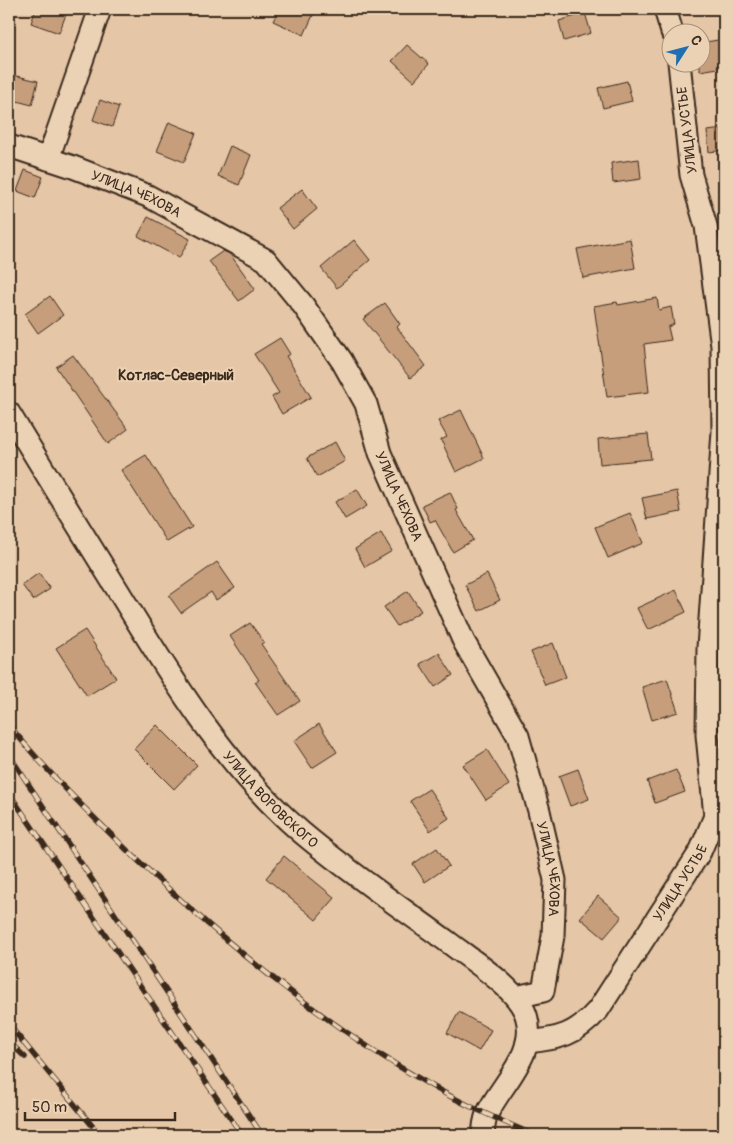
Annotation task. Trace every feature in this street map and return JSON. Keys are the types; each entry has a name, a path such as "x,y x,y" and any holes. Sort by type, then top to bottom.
{"street":[{"path":"48,159 100,9"},
{"path":"665,9 669,22"},
{"name":"УЛИЦА УСТЬЕ","path":"527,1042 550,1040 570,1033 585,1024 598,1010 700,852 715,816 707,735 708,648 723,431 722,346 706,226 691,175 680,72"},
{"name":"УЛИЦА ЧЕХОВА","path":"9,146 148,196 266,260 303,305 342,362 366,404 380,453 464,642 518,736 539,811 555,880 553,936 544,991 516,998"},
{"name":"УЛИЦА ВОРОВСКОГО","path":"9,413 158,657 210,733 241,772 301,832 473,962 516,998 526,1013 529,1027 527,1042 521,1060 486,1114 483,1135"}],"building":[{"path":"36,9 68,9 59,33 31,23"},
{"path":"279,9 304,9 314,13 304,35 273,21"},
{"path":"585,13 591,33 564,41 559,21"},
{"path":"724,39 724,67 710,69 710,41"},
{"path":"407,45 429,64 414,81 392,61"},
{"path":"9,74 38,81 32,105 9,99"},
{"path":"627,81 632,101 603,108 598,88"},
{"path":"100,100 119,107 112,127 93,120"},
{"path":"169,122 196,133 184,162 157,151"},
{"path":"724,129 724,150 709,152 707,131"},
{"path":"230,146 251,155 239,185 218,176"},
{"path":"639,159 641,179 613,183 611,163"},
{"path":"25,170 43,177 35,198 17,191"},
{"path":"302,189 317,209 293,229 277,208"},
{"path":"148,217 190,239 179,258 138,236"},
{"path":"630,239 635,268 583,278 577,249"},
{"path":"354,240 370,260 337,288 321,268"},
{"path":"223,251 230,254 255,289 239,301 209,261"},
{"path":"50,296 63,315 38,333 25,314"},
{"path":"657,298 659,310 671,307 674,324 668,327 671,340 644,344 649,392 607,397 594,306 617,302 618,305"},
{"path":"385,303 400,324 397,327 426,366 410,378 363,319"},
{"path":"280,338 290,354 286,356 311,397 282,414 272,397 279,393 254,354"},
{"path":"73,355 128,429 108,444 56,367"},
{"path":"461,410 484,458 456,472 441,440 447,437 438,421"},
{"path":"648,434 651,459 600,464 598,439"},
{"path":"335,442 345,461 317,477 307,458"},
{"path":"146,455 192,527 167,542 121,470"},
{"path":"357,489 367,506 345,519 335,502"},
{"path":"677,491 681,512 647,519 642,498"},
{"path":"450,492 458,509 456,510 473,540 453,552 435,520 430,522 422,505"},
{"path":"630,513 643,543 608,558 595,527"},
{"path":"381,533 392,551 365,567 355,549"},
{"path":"217,562 235,588 216,600 211,592 181,613 169,596"},
{"path":"39,573 50,589 33,600 22,585"},
{"path":"487,574 500,600 479,611 465,585"},
{"path":"676,590 686,612 648,630 637,608"},
{"path":"408,591 421,611 397,626 384,607"},
{"path":"250,623 264,642 261,644 300,701 278,715 255,682 259,680 230,636"},
{"path":"85,630 116,678 87,696 56,648"},
{"path":"553,643 566,677 545,685 531,652"},
{"path":"439,653 453,675 435,687 420,664"},
{"path":"667,679 678,712 652,720 642,687"},
{"path":"319,724 337,752 312,768 294,741"},
{"path":"157,725 197,765 174,789 134,749"},
{"path":"487,750 509,785 486,800 463,765"},
{"path":"578,769 589,799 570,806 559,776"},
{"path":"676,770 685,792 655,803 647,781"},
{"path":"429,789 449,818 430,831 410,801"},
{"path":"437,848 449,866 425,882 413,864"},
{"path":"284,856 335,898 316,920 266,878"},
{"path":"598,896 622,917 604,938 580,918"},
{"path":"459,1012 491,1030 479,1051 447,1033"}],"railway":[{"path":"9,725 52,774 128,851 197,915 270,976 345,1032 438,1090 492,1117 534,1135"},
{"path":"9,755 262,1135"},
{"path":"9,793 242,1135"},
{"path":"9,1025 100,1135"},
{"path":"9,1042 25,1057"}],"district":[{"name":"Котлас-Северный","path":"176,375"}]}
